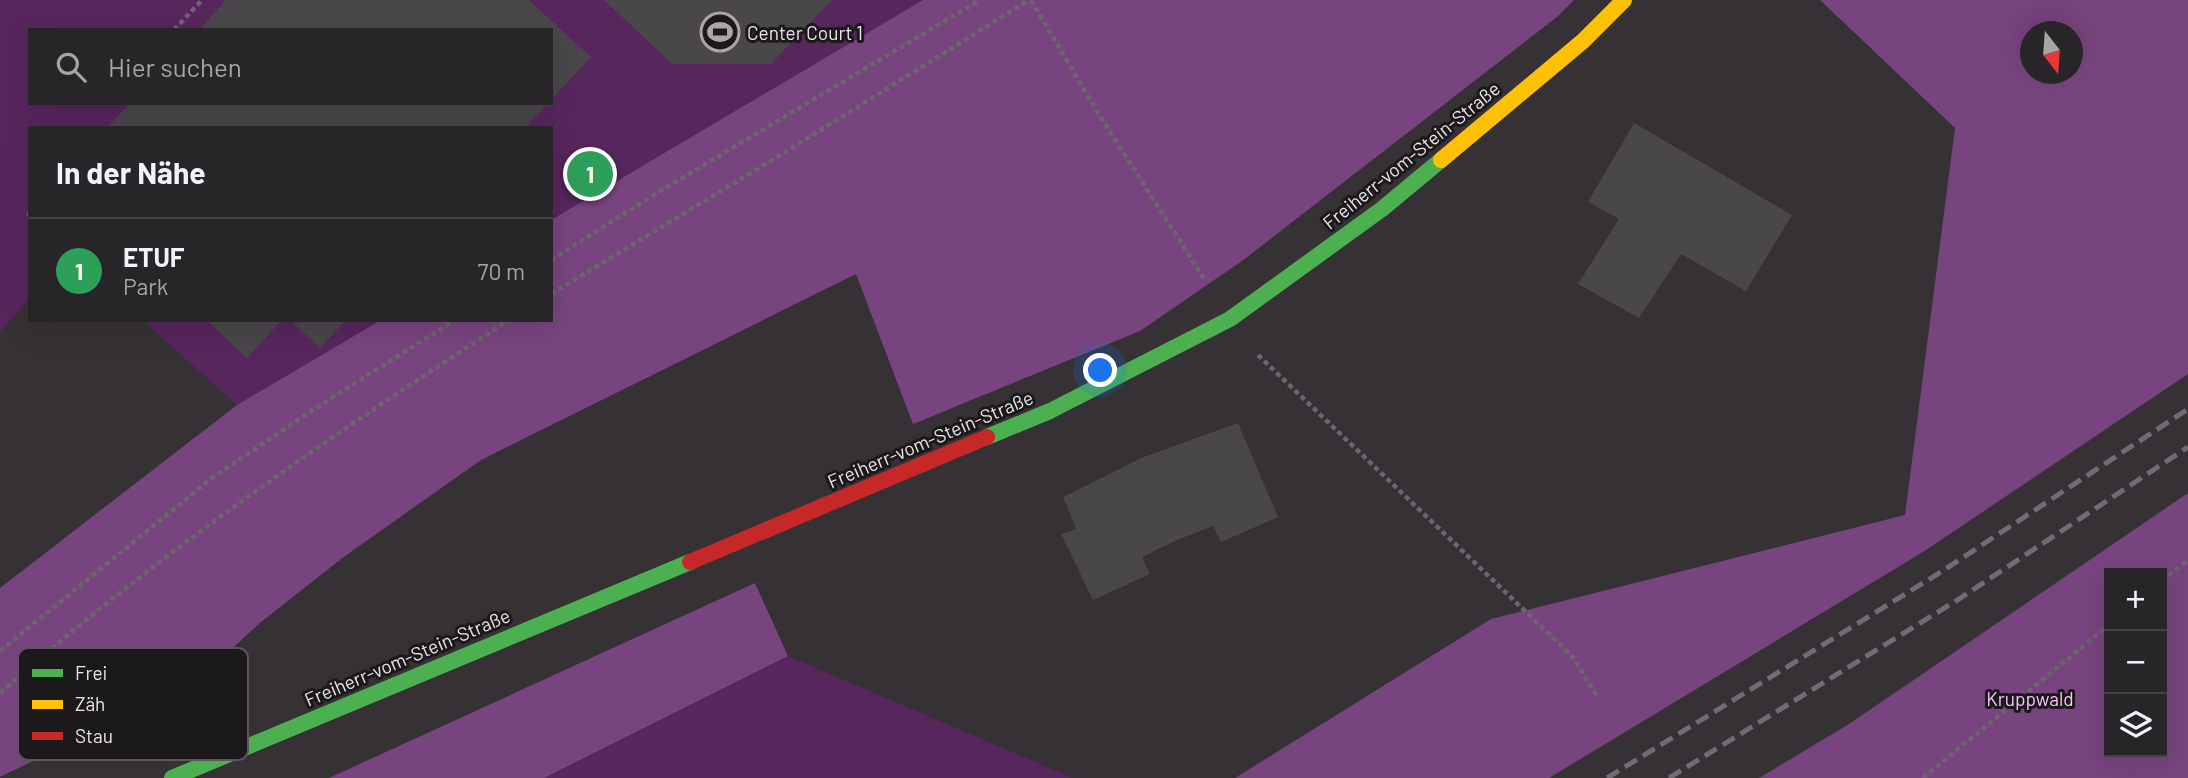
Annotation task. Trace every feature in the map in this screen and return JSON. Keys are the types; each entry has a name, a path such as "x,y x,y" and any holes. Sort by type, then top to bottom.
{"main road":[{"name":"Freiherr-vom-Stein-Straße","path":"248,746 1050,411 1230,318 1382,209 1583,41 1624,0"},
{"name":"Freiherr-vom-Stein-Straße","path":"172,778 215,760"}],"path":[{"path":"176,28 202,0"},
{"path":"553,259 657,193 980,0"},
{"path":"553,293 1030,0 1096,110 1245,342 1572,656 1597,696"},
{"path":"0,650 212,478 452,322"},
{"path":"55,648 175,549 265,482 506,322"},
{"path":"2167,577 2188,560"},
{"path":"1923,778 2104,629"},
{"path":"0,693 18,678"}],"shaded area":[{"path":"0,0 923,0 553,219 553,126 28,126 28,300 0,332"},
{"path":"144,322 378,322 237,405"},
{"path":"788,656 1073,778 544,778"}],"green space":[{"path":"923,0 1574,0 1557,17 1242,261 1140,331 913,424 856,274 481,460 345,556 261,622 233,648 18,648 18,760 35,760 0,777 0,588 237,405 378,322 553,322 553,219"},
{"path":"1820,0 2188,0 2188,374 1923,552 1549,778 1235,778 1491,619 1905,515 1955,128"},
{"name":"Kruppwald","path":"2188,493 2188,778 1759,778 1849,724"},
{"path":"755,583 788,656 544,778 329,778"}],"building":[{"path":"226,0 529,0 591,57 553,98 553,28 201,28"},
{"name":"Center Court 1","path":"604,0 832,0 771,64 672,64"},
{"path":"128,105 546,105 527,126 109,126"},
{"path":"1634,123 1792,215 1746,291 1681,254 1639,318 1578,284 1619,219 1588,202"},
{"path":"208,322 280,322 247,358"},
{"path":"292,322 344,322 320,348"},
{"path":"1238,423 1278,517 1221,542 1213,526 1177,540 1142,557 1150,574 1093,600 1061,534 1076,529 1063,497 1141,458"}],"railway":[{"path":"1607,778 1941,572 2188,409"},
{"path":"1669,778 1959,599 2188,447"}],"traffic: fast":[{"path":"987,437 1050,411 1230,319 1382,209 1441,160"},
{"path":"248,746 690,562"},
{"path":"172,778 215,760"}],"traffic: slow":[{"path":"1441,160 1583,41 1624,0"}],"traffic: jam":[{"path":"690,562 987,437"}],"place":[{"name":"Center Court 1","path":"720,32"},
{"name":"ETUF","path":"590,174"}]}
